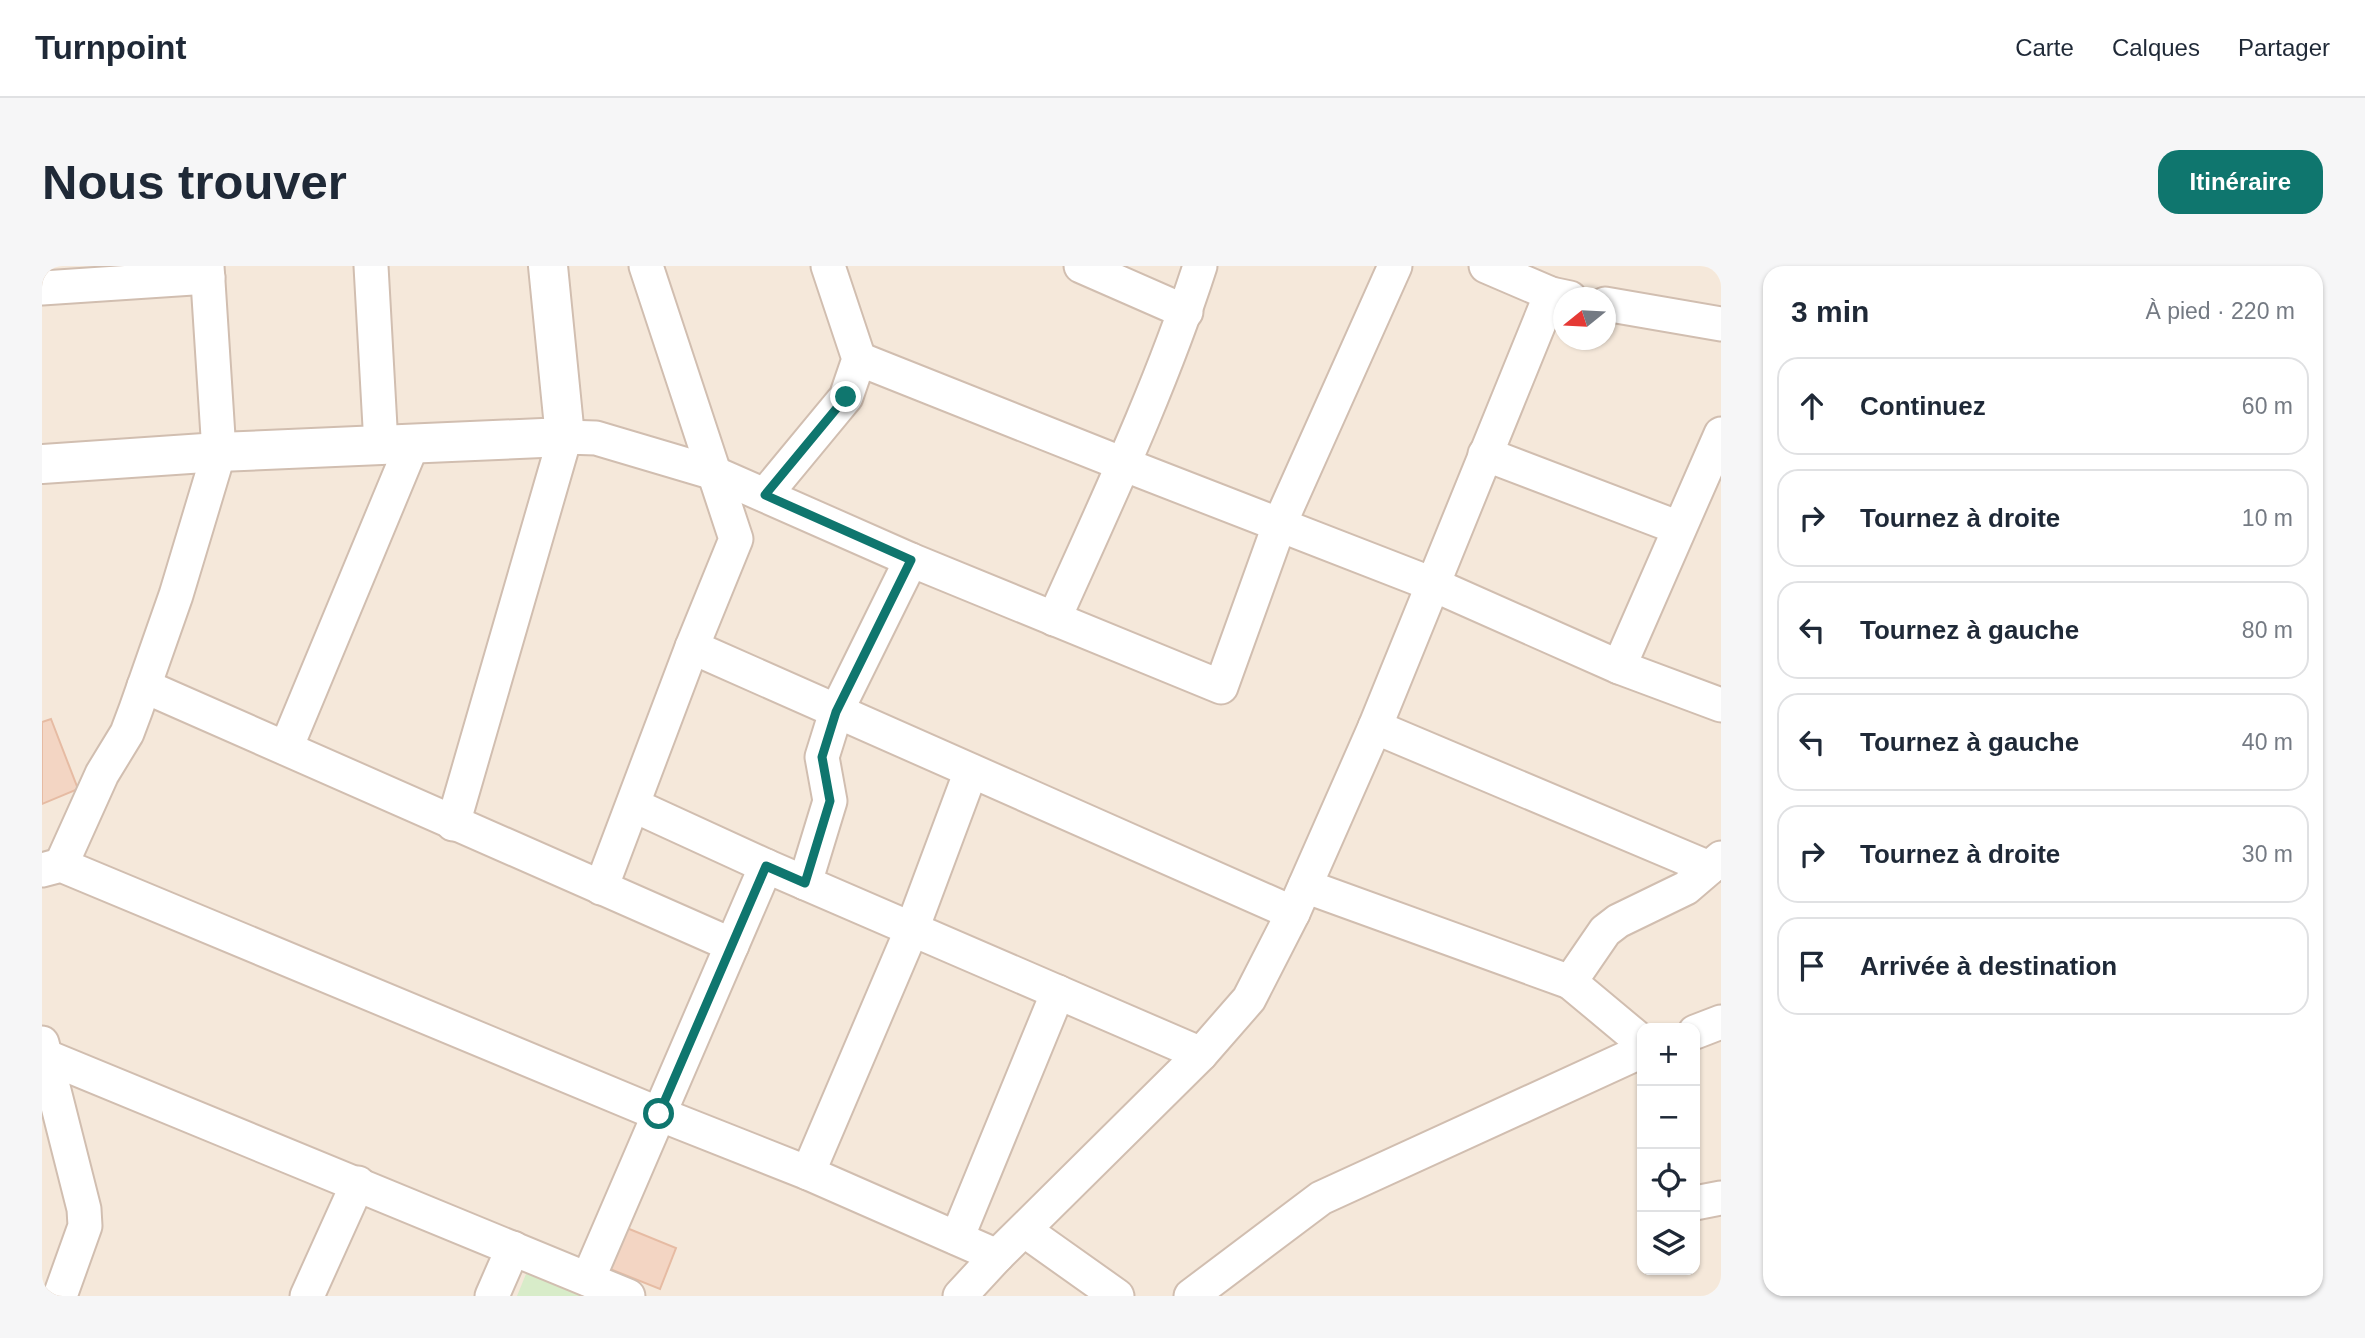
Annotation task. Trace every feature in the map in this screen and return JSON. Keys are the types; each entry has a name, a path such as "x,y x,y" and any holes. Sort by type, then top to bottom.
{"street":[{"path":"286,748 396,445 371,266"},
{"path":"453,824 565,437 548,266"},
{"path":"601,888 736,539 646,266"},
{"path":"765,495 846,397 859,359 828,266"},
{"path":"1081,266 1186,312"},
{"path":"1054,619 1123,464 1186,312 1200,266"},
{"path":"42,464 219,452 565,437 596,438 714,473 911,560 1221,687 1280,523 1395,266"},
{"path":"1486,266 1553,293"},
{"path":"48,281 207,272 219,452 176,595 127,733 52,868 808,1173 997,1256"},
{"path":"1616,306 1721,324"},
{"path":"960,1296 1200,1054 1249,999 1299,900 1375,727 1485,454 1553,311"},
{"path":"859,359 1432,584 1619,667 1721,705"},
{"path":"1619,667 1721,434"},
{"path":"1485,454 1679,528"},
{"path":"805,883 830,801 822,757 836,712 911,560"},
{"path":"692,647 971,771 1299,900 1570,982 1637,1038"},
{"path":"144,687 732,945"},
{"path":"1375,727 1715,863 1686,888 1618,921 1605,931 1570,982"},
{"path":"808,1173 912,929 971,771"},
{"path":"633,805 766,866 1200,1054"},
{"path":"588,1279 766,866"},
{"path":"957,1238 1058,992"},
{"path":"1700,1030 1721,1022"},
{"path":"43,1049 628,1296"},
{"path":"43,1049 84,1209 85,1226 60,1296"},
{"path":"1191,1296 1321,1198 1637,1053"},
{"path":"307,1296 358,1183"},
{"path":"1700,1202 1721,1198"},
{"path":"1024,1230 1117,1296"},
{"path":"492,1296 513,1248"}],"shaded area":[{"path":"42,266 1721,266 1721,1296 42,1296"}],"green space":[{"path":"528,1269 589,1296 517,1296"}],"building":[{"path":"51,719 78,789 42,804 42,722"},
{"path":"617,1224 676,1248 660,1289 600,1265"}],"route":[{"path":"659,1114 766,866 805,883 830,801 822,757 836,712 911,560 765,495 846,397"}]}
